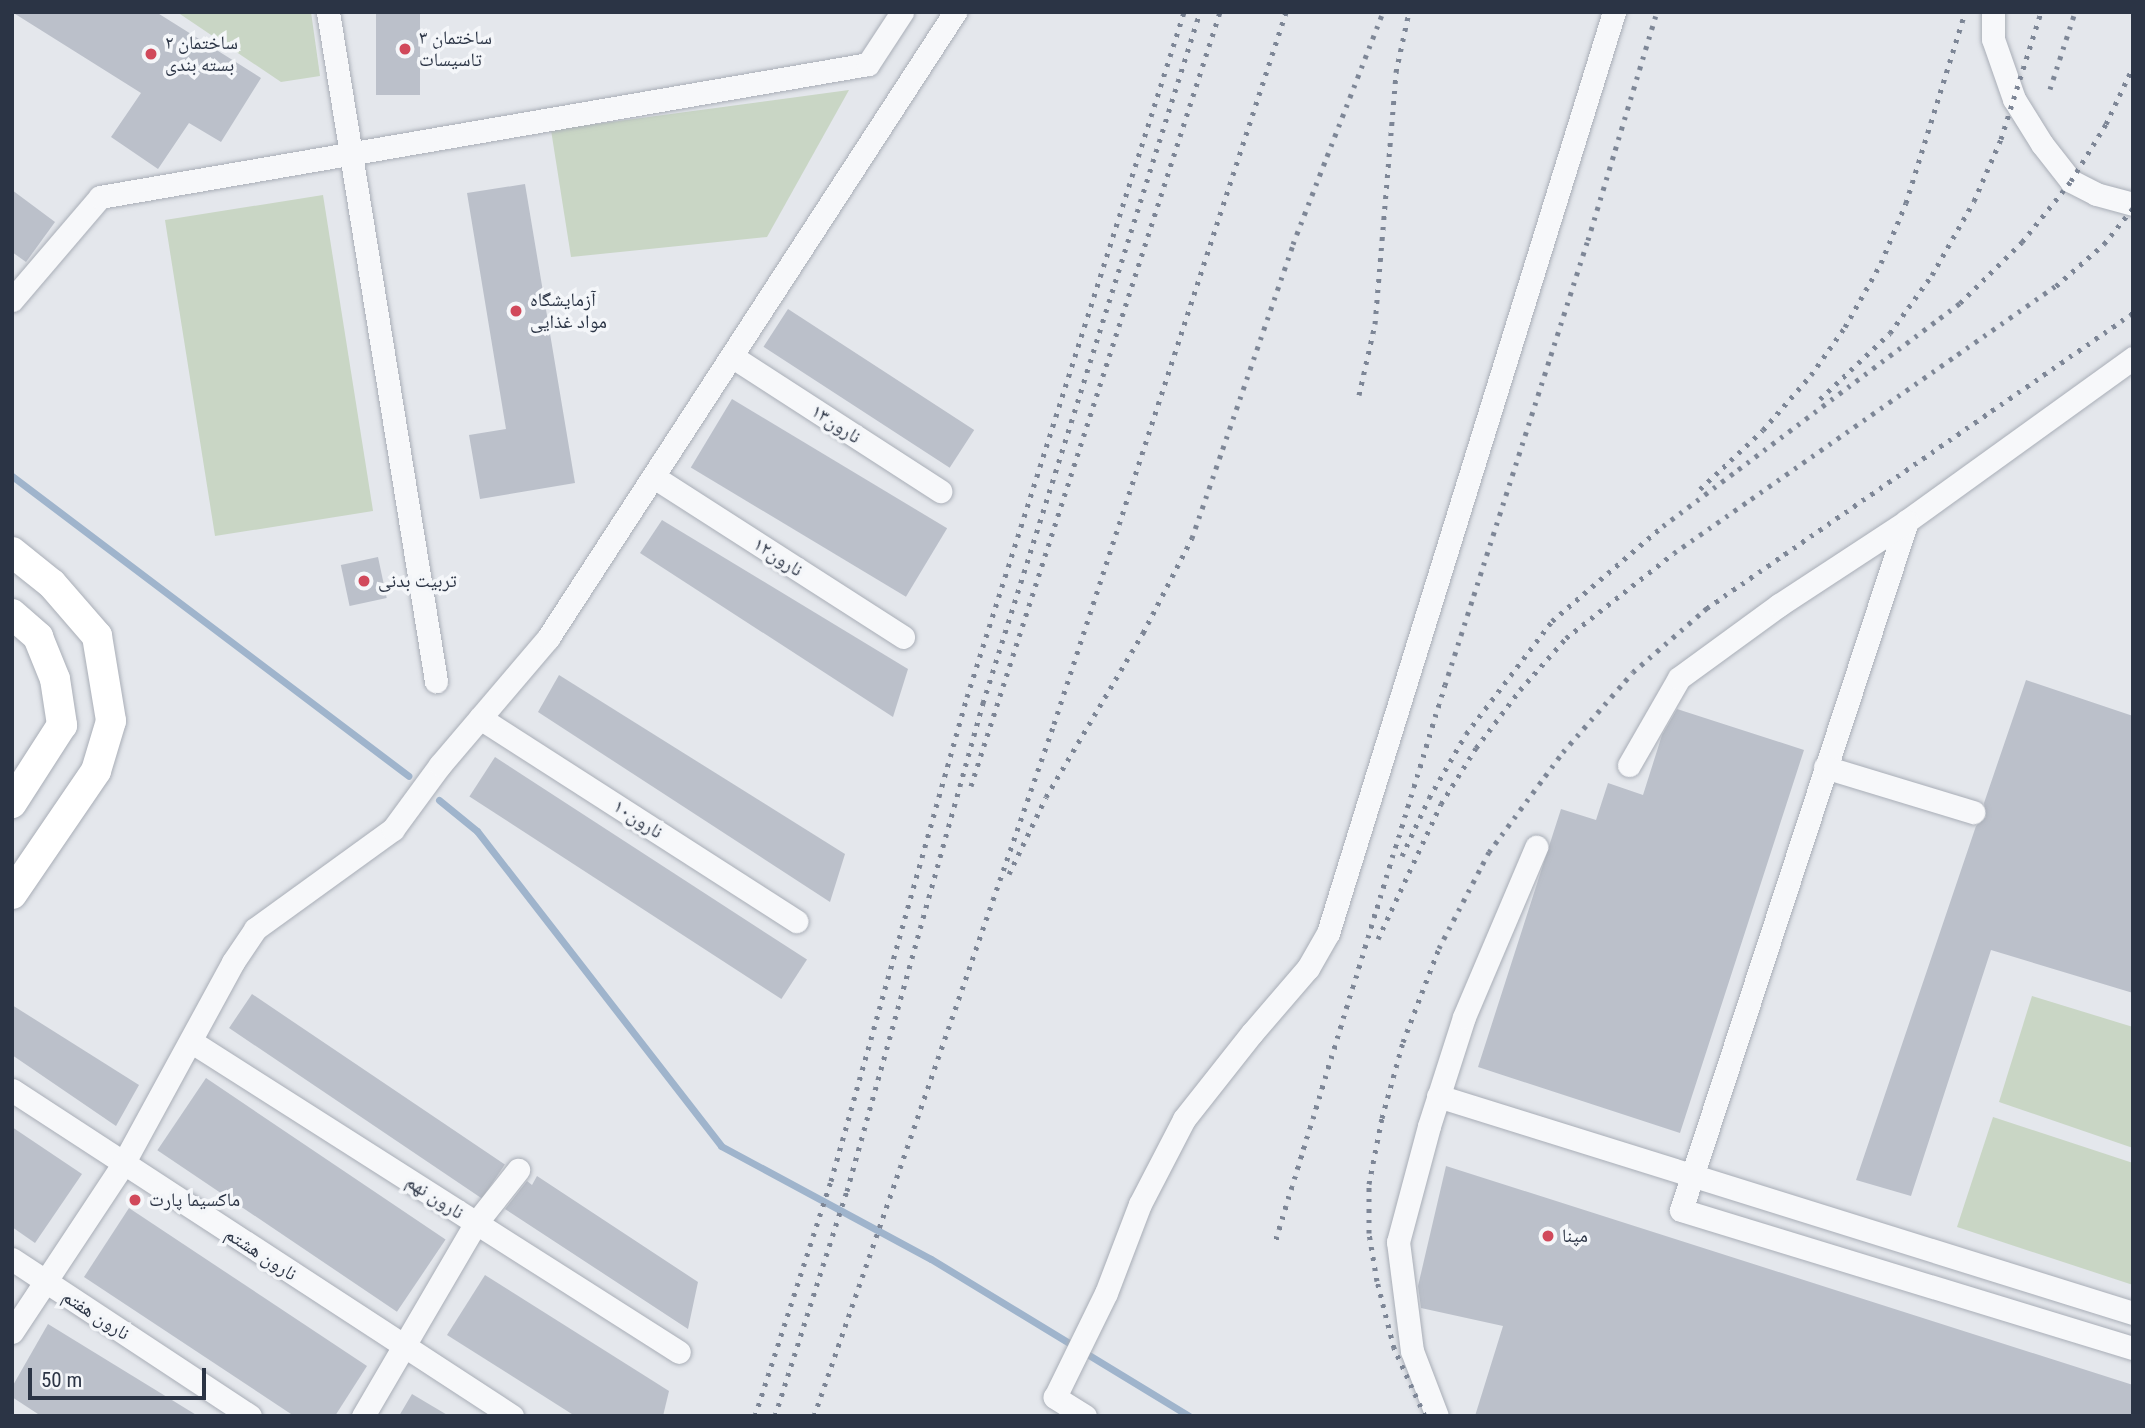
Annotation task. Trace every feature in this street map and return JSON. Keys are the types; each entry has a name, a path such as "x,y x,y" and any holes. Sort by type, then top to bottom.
{"main road":[{"path":"12,552 52,584 97,636 111,721 96,771 12,894"},
{"path":"12,614 38,637 55,680 62,725 12,803"}],"street":[{"path":"327,12 436,681"},
{"path":"12,300 100,197 868,64 902,12"},
{"path":"12,1332 47,1283 122,1164 192,1042 233,962 255,929 393,829 480,718 548,638 955,12"},
{"path":"1085,1416 1055,1397 1106,1293 1140,1204 1184,1119 1252,1032 1308,968 1328,933 1614,12"},
{"path":"1993,12 1993,39 2014,99 2042,144 2071,181 2096,194 2133,204"},
{"name":"نارون۱۳","path":"733,357 940,491"},
{"path":"1629,765 1679,678 1779,605 1906,522 2133,358"},
{"name":"نارون۱۲","path":"654,477 903,637"},
{"path":"1906,522 1681,1210 2133,1348"},
{"name":"نارون۱۰","path":"480,718 796,921"},
{"path":"1825,766 1973,812"},
{"path":"1437,1416 1412,1352 1398,1242 1438,1096 1464,1017 1536,847"},
{"name":"نارون نهم","path":"192,1042 679,1352"},
{"name":"نارون هشتم","path":"12,1090 512,1416"},
{"path":"1438,1096 2133,1312"},
{"path":"363,1416 476,1223 518,1170"},
{"name":"نارون هفتم","path":"12,1259 250,1416"}],"green space":[{"path":"177,12 311,12 320,76 281,82"},
{"path":"849,90 767,237 571,257 551,130"},
{"path":"323,195 373,511 215,536 165,220"},
{"path":"2032,996 2133,1027 2133,1148 1999,1102"},
{"path":"1993,1117 2133,1163 2133,1285 1957,1227"}],"building":[{"name":"۲ ساختمان بسته بندی","path":"12,12 156,12 261,78 221,142 189,123 158,169 111,137 141,93"},
{"name":"۳ ساختمان تاسیسات","path":"376,12 420,12 420,95 376,95"},
{"name":"آزمایشگاه مواد غذایی","path":"525,184 575,483 480,499 469,435 506,429 467,193"},
{"path":"12,190 55,222 26,262 12,252"},
{"path":"788,309 974,430 950,468 763,347"},
{"path":"732,399 947,528 906,597 691,468"},
{"path":"662,520 908,669 893,717 640,553"},
{"name":"تربیت بدنی","path":"378,557 387,598 350,606 341,565"},
{"path":"559,675 845,854 830,902 538,712"},
{"path":"2026,680 2133,716 2133,993 1991,950 1911,1196 1856,1180 1976,826 1986,817 1984,803"},
{"path":"1677,709 1804,750 1680,1133 1478,1067 1561,809 1596,820 1608,783 1643,795 1662,735"},
{"path":"495,757 807,960 781,999 469,796"},
{"path":"252,994 505,1165 482,1199 229,1028"},
{"path":"12,1005 139,1085 116,1126 12,1055"},
{"path":"206,1078 446,1240 397,1312 157,1150"},
{"path":"12,1127 82,1174 35,1243 12,1227"},
{"name":"مپنا","path":"1446,1166 2133,1385 2133,1416 1475,1416 1503,1326 1421,1308 1418,1286"},
{"path":"537,1176 698,1282 688,1329 505,1209 527,1181 532,1185"},
{"path":"129,1208 367,1366 335,1416 294,1416 84,1277"},
{"path":"485,1275 669,1391 663,1416 575,1416 447,1335"},
{"path":"48,1324 198,1416 41,1416 12,1397 12,1387"},
{"path":"412,1394 449,1416 399,1416"}],"waterway":[{"path":"12,476 408,776"},
{"path":"439,800 477,831 721,1146 931,1259 1189,1416"}],"railway":[{"path":"755,1416 831,1181 967,697 1184,12"},
{"path":"775,1416 847,1191 983,703 1200,12"},
{"path":"971,786 1220,12"},
{"path":"814,1416 1054,724 1286,12"},
{"path":"1009,874 1046,797 1143,633 1192,538 1293,244 1383,12"},
{"path":"1359,395 1375,324 1396,72 1409,12"},
{"path":"1276,1239 1445,685 1588,240 1657,12"},
{"path":"1700,489 1763,430 1811,375 1845,327 1881,263 1906,203 1965,12"},
{"path":"1820,399 1890,333 1932,275 1974,201 2001,139 2041,12"},
{"path":"2050,89 2075,12"},
{"path":"1402,856 1429,798 1466,734 1552,621 1663,526 1960,303 2022,242 2071,181 2106,124 2133,67"},
{"path":"1378,939 1441,804 1476,748 1520,690 1566,638 1674,553 2056,286 2104,244 2133,208"},
{"path":"1425,1416 1394,1348 1377,1281 1369,1233 1369,1184 1382,1118 1403,1042 1439,948 1489,852 1563,752 1633,672 1707,608 2133,313"}],"place":[{"name":"۳ ساختمان تاسیسات","path":"405,49"},
{"name":"۲ ساختمان بسته بندی","path":"151,54"},
{"name":"آزمایشگاه مواد غذایی","path":"516,311"},
{"name":"تربیت بدنی","path":"364,581"},
{"name":"ماکسیما پارت","path":"135,1200"},
{"name":"مپنا","path":"1548,1236"}]}
